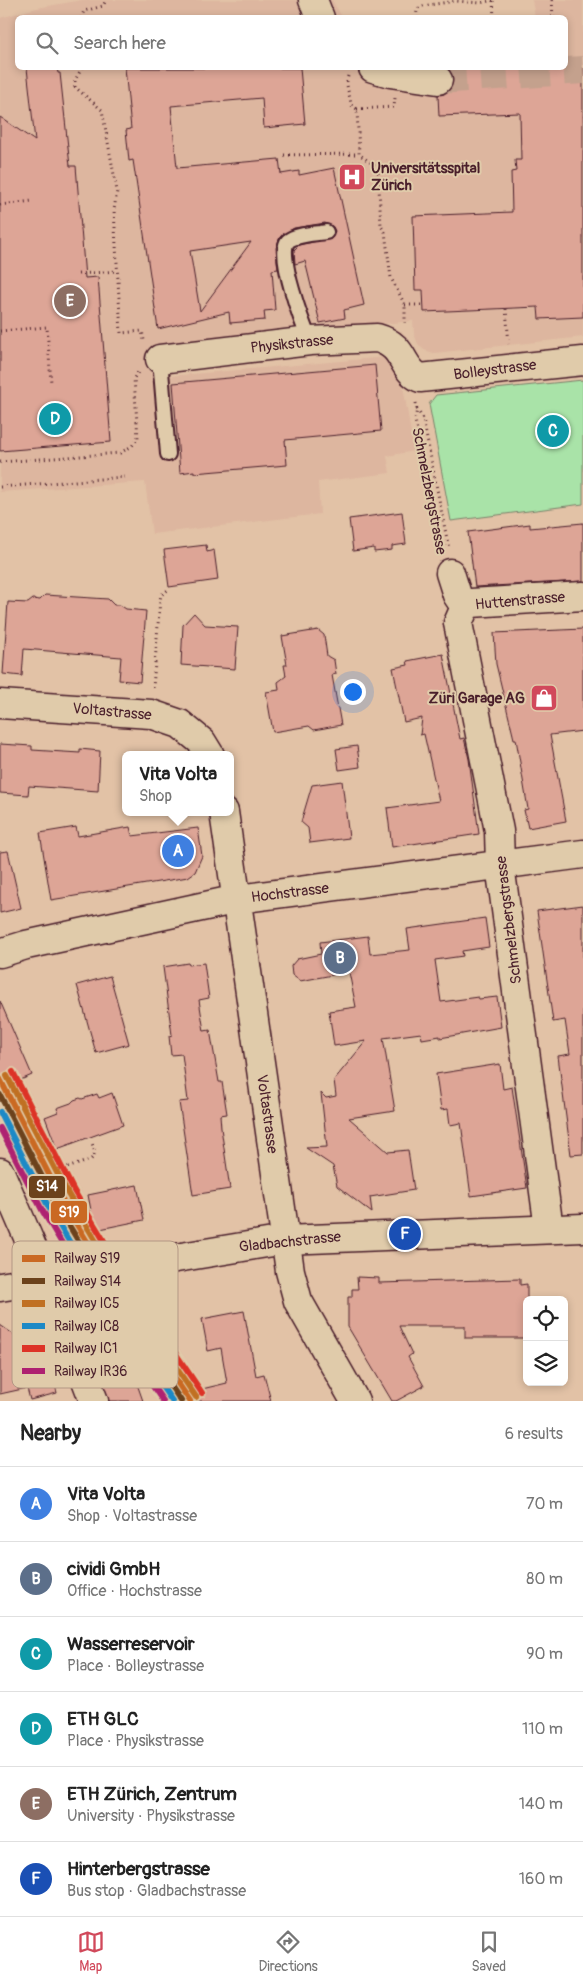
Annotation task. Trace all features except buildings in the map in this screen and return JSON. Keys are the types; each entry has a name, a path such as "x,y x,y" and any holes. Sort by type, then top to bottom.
{"street":[{"path":"313,0 319,15"},
{"path":"379,70 390,74 438,80"},
{"name":"Physikstrasse","path":"152,353 377,338 384,340 398,350 409,370"},
{"name":"Bolleystrasse","path":"409,370 420,378 426,378 510,367 583,361"},
{"name":"Schmelzbergstrasse","path":"450,573 463,610 458,623 499,831 500,865 549,1229"},
{"name":"Huttenstrasse","path":"463,610 477,602 583,596"},
{"name":"Voltastrasse","path":"0,704 151,714 180,724 202,742 208,751"},
{"name":"Voltastrasse","path":"225,816 285,1240 298,1301 355,1401"},
{"name":"Hochstrasse","path":"0,953 26,945 238,900 583,854"},
{"path":"0,1172 29,1241"},
{"name":"Gladbachstrasse","path":"178,1257 285,1240 583,1228"},
{"path":"89,1388 94,1401"}],"lane":[{"path":"310,341 301,318 284,253 288,241 293,238 326,232"},
{"path":"152,353 168,454"}],"path":[{"path":"82,15 84,11 103,6 106,0"},
{"path":"416,15 416,12 422,6 456,0 480,3 494,0 494,15"},
{"path":"552,0 553,15"},
{"path":"0,462 120,453 132,446 138,438 134,378 152,353 142,331 122,334 114,210 116,191 113,170 102,110 75,88 75,80 81,70"},
{"path":"346,83 351,105 357,109 390,107"},
{"path":"357,109 358,154"},
{"path":"284,155 358,154 378,168 382,226 388,249 391,278 404,305 405,320"},
{"path":"0,204 32,201"},
{"path":"78,274 117,271"},
{"path":"404,305 424,305"},
{"path":"506,309 508,338"},
{"path":"0,331 46,327 51,382"},
{"name":"Schmelzbergstrasse","path":"409,370 417,409 415,420 445,568 450,573"},
{"path":"417,409 423,419 427,438 453,570 450,573"},
{"path":"0,487 125,477"},
{"path":"151,714 160,600 161,595 168,590"},
{"path":"27,1183 90,1160 93,1158 94,1151 91,1141"}],"shaded area":[{"path":"82,0 332,0 341,15 15,15 15,70 568,70 568,15 535,15 532,0 583,0 583,337 434,353 424,350 418,344 414,334 413,321 149,346 158,377 398,356 414,451 387,456 390,473 318,482 320,514 152,534 145,482 0,492 0,18 37,8"}],"green space":[{"path":"583,380 583,504 451,521 429,404 436,395"}],"tunnel":[{"path":"438,80 583,70"}],"rail line":[{"name":"IC1","path":"13,1072 74,1191 104,1241"},
{"name":"IC5","path":"7,1076 68,1194 96,1241"},
{"name":"S19","path":"0,1079 61,1198 87,1241"},
{"name":"S14","path":"0,1095 55,1202 78,1241"},
{"name":"IC8","path":"0,1112 48,1206 69,1241"},
{"name":"IR36","path":"0,1128 42,1210 61,1241"},
{"name":"IC1","path":"178,1357 202,1393"},
{"name":"IC5","path":"178,1371 196,1397"},
{"name":"S19","path":"178,1383 190,1401"},
{"name":"IR36","path":"154,1388 163,1401"},
{"name":"IC8","path":"163,1388 172,1401"},
{"name":"S14","path":"172,1388 181,1401"}],"place":[{"name":"Universitätsspital Zürich","path":"352,177"},
{"name":"ETH Zürich, Zentrum","path":"70,301"},
{"name":"ETH GLC","path":"55,419"},
{"name":"Wasserreservoir","path":"553,431"},
{"name":"Züri Garage AG","path":"544,698"},
{"name":"Vita Volta","path":"178,851"},
{"name":"cividi GmbH","path":"340,958"},
{"name":"Hinterbergstrasse","path":"405,1234"}]}
